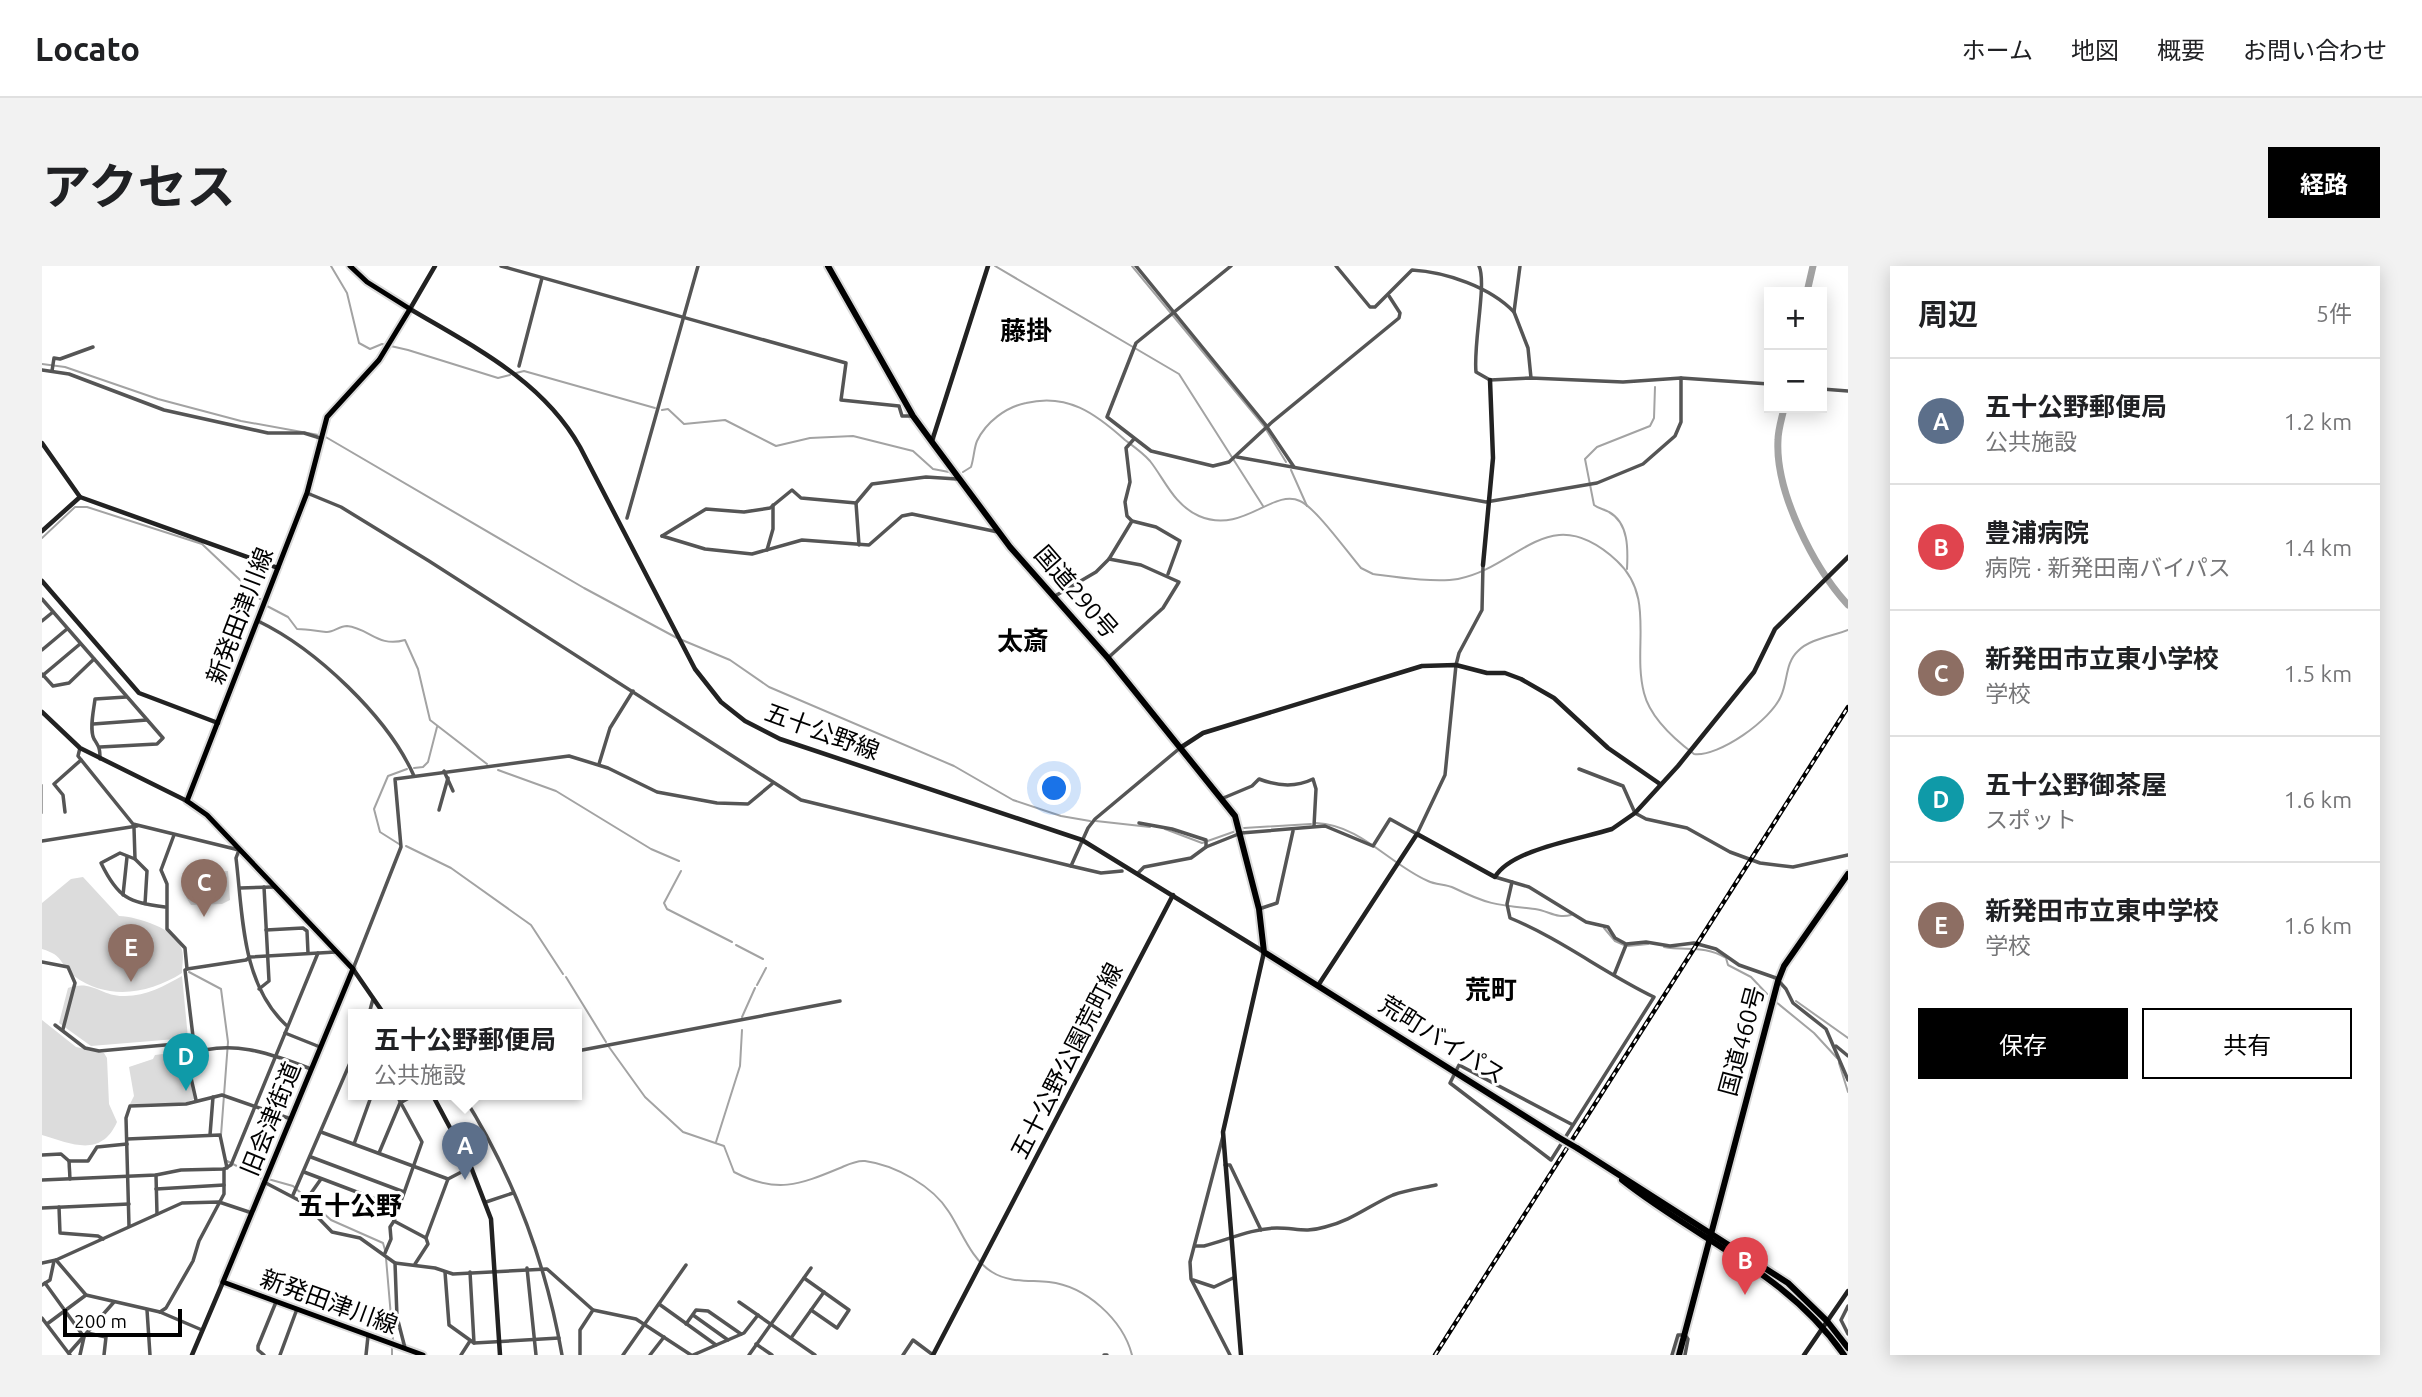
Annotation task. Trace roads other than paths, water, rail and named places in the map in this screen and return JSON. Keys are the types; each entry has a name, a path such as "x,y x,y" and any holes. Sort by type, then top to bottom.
{"highway":[{"name":"国道290号","path":"828,266 913,416 932,442 1000,533 1108,658 1235,816 1259,909 1264,952"},
{"name":"国道460号","path":"1712,1238 1777,981 1848,874"},
{"name":"荒町バイパス","path":"1264,952 1559,1136 1783,1287 1825,1324"},
{"path":"1682,1353 1712,1238"},
{"path":"1825,1324 1848,1348"},
{"path":"1825,1324 1844,1355"}],"main road":[{"path":"350,266 367,282 410,309"},
{"name":"新発田津川線","path":"187,801 307,493 327,416 379,360 410,309"},
{"path":"187,801 207,815 353,970"},
{"name":"旧会津街道","path":"223,1282 353,970"},
{"name":"新発田津川線","path":"223,1282 423,1355"}],"street":[{"path":"410,309 435,266"},
{"path":"501,266 846,363 841,400 898,406 902,416 913,416"},
{"path":"627,518 698,266"},
{"path":"932,442 988,266"},
{"path":"1136,266 1267,427 1294,467"},
{"path":"1231,266 1136,344 1107,417 1151,451 1213,466 1229,463 1267,427 1399,318 1401,313 1389,296"},
{"path":"1336,266 1370,307 1375,307 1389,296 1412,270 1425,271 1481,290 1504,302 1514,312 1528,348 1531,378"},
{"path":"1479,266 1483,274 1475,362 1476,372 1490,380 1531,378 1623,382 1681,378 1764,384"},
{"path":"1514,312 1520,266"},
{"path":"519,366 542,278"},
{"name":"五十公野線","path":"410,309 505,367 560,416 580,447 695,669 730,710 780,739 1082,840 1264,952"},
{"path":"52,370 54,358 60,359 93,347"},
{"path":"42,370 69,374 164,410 268,433 304,433 320,438"},
{"path":"1237,457 1486,502 1597,483 1643,464 1675,436 1682,406 1681,378"},
{"path":"1319,984 1417,834 1444,775 1456,665 1459,653 1482,610 1486,502 1493,458 1490,380"},
{"path":"1827,389 1848,391"},
{"path":"1132,522 1125,502 1130,482 1126,448 1134,439"},
{"path":"42,443 79,498 278,568"},
{"path":"859,545 856,503 872,485 926,477 960,479"},
{"path":"856,503 801,498 792,490 773,505 744,512 706,509 662,536 705,549 752,554 802,540 869,545 902,516 912,514 1000,533"},
{"path":"307,493 341,507 730,753 772,784 814,805 1101,873 1122,871"},
{"path":"42,531 79,498"},
{"path":"768,550 773,529 773,505"},
{"path":"1054,597 1077,585 1109,559 1132,522"},
{"path":"1132,522 1156,527 1180,541 1168,574"},
{"path":"1495,877 1500,868 1514,859 1612,829 1635,813 1678,766 1684,754 1754,672 1775,629 1848,557"},
{"path":"1108,658 1166,604 1179,582 1168,574 1109,559"},
{"path":"42,581 139,693 218,723"},
{"path":"42,599 163,738 157,744 100,747"},
{"path":"42,621 53,612"},
{"path":"258,621 326,668 356,697 397,744 414,776"},
{"path":"42,650 67,629"},
{"path":"80,644 42,675 53,686 69,683 94,659"},
{"path":"1071,866 1095,819 1180,748 1203,733 1422,666 1456,665 1487,673 1504,673 1521,679 1554,698 1608,748 1660,784"},
{"path":"598,764 610,728 633,691"},
{"path":"100,759 100,747 94,739 95,699 126,697"},
{"path":"42,712 80,748 165,787 187,801"},
{"path":"93,724 147,720"},
{"path":"80,748 81,760 135,827 135,859"},
{"path":"380,1009 353,970 403,842 395,779 569,757 598,764 657,792 717,803 748,804 772,784"},
{"path":"65,812 63,795 54,784 81,760"},
{"path":"1579,769 1623,786 1635,813 1646,819 1687,828 1730,852 1780,868 1806,866 1848,855"},
{"path":"444,771 453,791"},
{"path":"439,810 448,778"},
{"path":"1222,799 1252,786 1259,779 1277,786 1300,785 1313,779 1317,789 1314,826"},
{"path":"1138,873 1143,867 1191,858 1206,847 1241,832 1293,831 1314,826 1337,830 1373,846 1390,819 1495,877 1529,887 1563,910 1577,914 1586,922 1608,927 1615,938 1626,944 1646,942 1671,946 1695,943 1716,948 1739,965 1777,981 1786,989 1793,1003 1820,1022 1835,1044 1848,1056"},
{"path":"1139,823 1172,829 1206,840 1206,847"},
{"path":"42,841 135,827 239,850 236,858 250,957 266,1004 286,1025"},
{"path":"1259,909 1277,903 1293,831"},
{"path":"174,835 161,870 167,884 167,929 185,948 185,970 195,1052"},
{"path":"145,904 147,871 135,859 120,853 102,863 123,897 145,904 166,907"},
{"path":"123,897 127,857"},
{"path":"1513,882 1507,904 1510,918 1551,936 1568,950 1654,997 1573,1125 1550,1160 1450,1083 1459,1065 1573,1125"},
{"path":"259,989 269,981 264,887"},
{"path":"240,888 274,887"},
{"name":"五十公野公園荒町線","path":"933,1355 1173,895"},
{"path":"266,930 312,927"},
{"path":"303,928 307,930 308,953"},
{"path":"1614,975 1626,944"},
{"path":"187,970 246,960 250,957 336,952"},
{"path":"1230,1355 1191,1279 1190,1262 1223,1135 1264,952"},
{"path":"42,1180 156,1175 181,1170 225,1168 231,1165 277,1056 286,1025 318,953"},
{"path":"42,962 68,967 73,975 75,983 63,1030"},
{"path":"370,1009 373,999"},
{"path":"582,1050 840,1001"},
{"path":"55,1025 86,1048 99,1051 187,1043 195,1052"},
{"path":"285,1033 320,1047"},
{"path":"1835,1044 1848,1080"},
{"path":"196,1100 193,1075 186,1056 195,1052 233,1046 277,1056 311,1069"},
{"path":"293,1195 348,1068"},
{"path":"129,1226 125,1118 130,1106 186,1104 222,1095 290,1119"},
{"path":"210,1135 213,1097"},
{"path":"354,1144 370,1100"},
{"path":"385,1253 391,1239 390,1227 422,1142 399,1100"},
{"path":"379,1153 400,1103 405,1100"},
{"path":"435,1100 471,1167 491,1219 500,1355"},
{"path":"465,1100 492,1146 542,1267 562,1355"},
{"path":"321,1132 448,1180"},
{"path":"42,1155 61,1154 69,1161 88,1161 97,1147 127,1141 220,1135 225,1168 219,1202 193,1261 166,1308 160,1312"},
{"path":"1223,1135 1241,1355"},
{"path":"311,1157 404,1192"},
{"path":"69,1161 70,1179"},
{"path":"1226,1165 1230,1165 1261,1230"},
{"path":"415,1264 428,1244 426,1238 448,1180 471,1167"},
{"path":"304,1172 399,1208"},
{"path":"156,1175 157,1214"},
{"path":"304,1203 321,1179"},
{"path":"264,1182 304,1203 332,1232 360,1238 385,1253 395,1263 415,1264 446,1272 542,1267 551,1270 593,1310 645,1324 692,1355 741,1334 758,1315"},
{"path":"156,1189 224,1185"},
{"path":"1195,1246 1261,1230 1277,1228 1301,1232 1323,1228 1363,1214 1397,1193 1436,1185"},
{"path":"486,1202 513,1193"},
{"path":"42,1263 103,1240 182,1203 219,1202 252,1213"},
{"path":"42,1208 129,1204"},
{"path":"60,1207 60,1233 98,1236 103,1240"},
{"path":"394,1222 426,1238"},
{"path":"55,1260 86,1295 160,1312 202,1330"},
{"path":"55,1260 50,1280 44,1284 85,1335 106,1337 104,1355"},
{"path":"395,1263 397,1317 405,1349"},
{"path":"622,1355 686,1265"},
{"path":"527,1268 536,1355"},
{"path":"749,1355 811,1268"},
{"path":"446,1272 449,1325 472,1342 559,1338"},
{"path":"461,1355 472,1342 470,1272"},
{"path":"804,1278 849,1310 837,1328 811,1310"},
{"path":"1191,1279 1214,1287 1233,1279"},
{"path":"202,1355 193,1353 223,1282"},
{"path":"1804,1355 1848,1291"},
{"path":"791,1338 824,1292"},
{"path":"47,1324 86,1295"},
{"path":"42,1318 69,1354 114,1302"},
{"path":"264,1355 258,1350 258,1346 276,1302"},
{"path":"739,1302 815,1355"},
{"path":"659,1304 716,1345"},
{"path":"1848,1306 1841,1320 1848,1334"},
{"path":"280,1355 297,1309"},
{"path":"147,1310 150,1355"},
{"path":"580,1355 580,1330 593,1310"},
{"path":"686,1324 696,1310 708,1311 741,1334"},
{"path":"693,1314 728,1340"},
{"path":"80,1355 85,1335"},
{"path":"366,1355 368,1335"},
{"path":"1672,1355 1678,1335 1685,1335"},
{"path":"650,1355 664,1336"},
{"path":"903,1355 913,1340 933,1355"},
{"path":"756,1344 772,1355"}],"waterway":[{"path":"331,266 347,293 359,343 370,349 382,344 408,350 498,378 510,375"},
{"path":"995,266 1179,374 1263,506"},
{"path":"1132,266 1264,426 1286,462"},
{"path":"1808,287 1813,266"},
{"path":"42,364 65,367 158,399 241,421 324,436 584,588 677,638"},
{"path":"516,373 524,371 655,408"},
{"path":"1627,569 1624,530 1616,517 1594,505 1585,459 1597,447 1650,426 1654,418 1655,387"},
{"path":"963,472 971,467 981,434 997,416 1019,405 1055,401 1080,408 1103,421 1147,458 1176,499 1199,516 1230,520 1279,501 1300,501 1323,521 1361,568 1373,574 1427,580 1458,579 1480,572 1535,542 1553,536 1572,536 1593,543 1617,561 1629,575 1636,590 1641,623 1641,676 1647,702 1664,727 1694,754 1717,750 1756,726 1781,696 1791,661 1798,651 1815,641 1848,630"},
{"path":"662,410 668,409 684,424 725,420 776,446 810,438 853,436 913,451 933,469 949,472"},
{"path":"1783,413 1778,436 1779,461 1790,505 1822,571 1848,605"},
{"path":"1291,470 1307,506"},
{"path":"42,538 75,507 87,507 202,544 260,599"},
{"path":"267,606 288,617 297,629 329,632 347,626 381,640 405,640 418,669 430,720 487,764"},
{"path":"682,640 730,660 769,687 954,766 1013,800 1061,816 1090,821"},
{"path":"414,768 423,767 428,762 437,727"},
{"path":"399,844 380,832 374,809 388,776 407,769"},
{"path":"498,770 556,791 651,849 679,861"},
{"path":"42,785 42,813"},
{"path":"1096,821 1150,827"},
{"path":"1316,823 1332,825 1361,838 1414,874 1431,882 1493,903 1561,916 1571,915"},
{"path":"1244,828 1311,824"},
{"path":"1165,829 1202,843 1236,831"},
{"path":"406,846 451,868 531,925 563,974"},
{"path":"681,871 664,903 667,909 732,942"},
{"path":"1604,928 1615,941 1624,945"},
{"path":"1628,946 1648,944"},
{"path":"736,945 763,959"},
{"path":"1664,947 1718,954 1726,958 1728,965 1751,977 1767,994"},
{"path":"757,985 766,968"},
{"path":"189,972 221,989 228,1042 221,1135"},
{"path":"566,977 606,1042"},
{"path":"742,1017 755,988"},
{"path":"1796,1001 1848,1038"},
{"path":"1776,1002 1814,1033 1837,1058"},
{"path":"716,1142 740,1066 742,1030"},
{"path":"609,1047 645,1097 683,1132 724,1146 734,1172 749,1179 775,1185 800,1183 862,1161 877,1163 901,1172 923,1185 942,1203 973,1253 985,1267 1005,1278 1049,1282 1076,1290 1112,1318 1132,1355"},
{"path":"1839,1063 1848,1092"},
{"path":"227,1161 262,1179"},
{"path":"268,1179 293,1186 331,1220 383,1243 385,1250"},
{"path":"386,1258 393,1340"},
{"path":"392,1346 392,1355"}],"railway":[{"path":"1435,1355 1848,707"}],"place":[{"name":"新発田市立東小学校","path":"204,917"},
{"name":"新発田市立東中学校","path":"131,982"},
{"name":"五十公野御茶屋","path":"186,1091"},
{"name":"五十公野郵便局","path":"465,1180"},
{"name":"豊浦病院","path":"1745,1295"}],"district":[{"name":"藤掛","path":"1026,331"},
{"name":"太斎","path":"1023,641"},
{"name":"荒町","path":"1491,990"},
{"name":"五十公野","path":"350,1206"}]}
